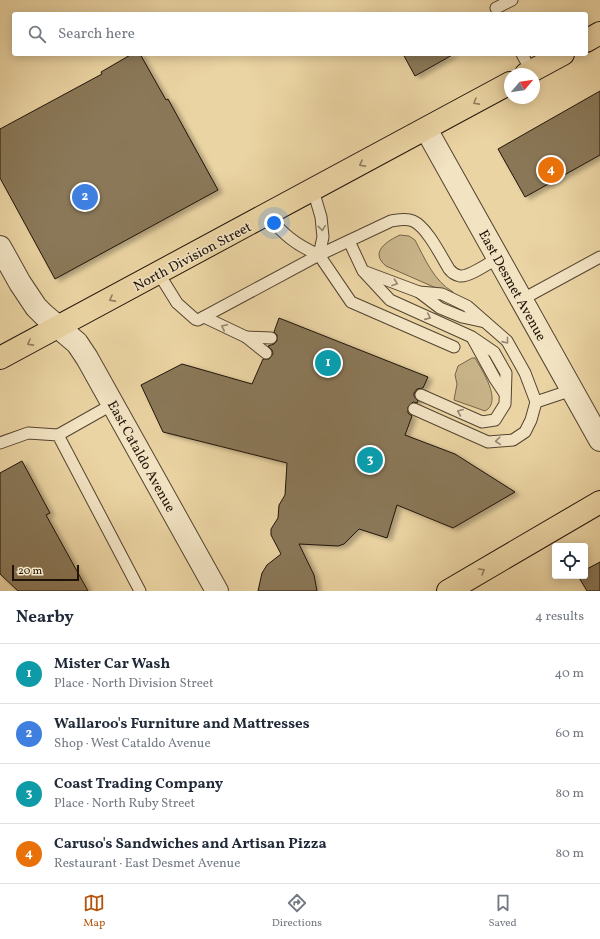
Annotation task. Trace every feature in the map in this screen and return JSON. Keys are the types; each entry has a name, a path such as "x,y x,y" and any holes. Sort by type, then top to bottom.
{"main road":[{"path":"588,40 600,34"},
{"path":"526,66 557,56"},
{"name":"North Division Street","path":"0,358 59,328 504,86"},
{"path":"448,591 600,502"}],"street":[{"name":"East Desmet Avenue","path":"426,129 600,440"},
{"name":"East Cataldo Avenue","path":"0,247 20,283 36,307 77,343 87,358 218,591"}],"lane":[{"path":"496,7 512,0"},
{"path":"313,190 321,217 323,237 319,255"},
{"path":"266,215 286,236 302,248 319,255 351,302 454,347"},
{"path":"159,274 178,303 198,320 319,255 391,221 412,220 420,226 454,274 462,276 469,274 498,258"},
{"path":"349,240 363,271 390,300 472,337 494,352 506,372 505,404 495,420 482,422 421,395"},
{"path":"521,300 600,257"},
{"path":"363,271 419,292 442,294 467,306 507,341 525,372 536,402 531,420 525,432 513,440 488,442 414,409"},
{"path":"204,317 246,337 266,353"},
{"path":"246,337 271,338"},
{"path":"536,402 572,390"},
{"path":"0,443 28,433 58,435 113,404"},
{"path":"58,435 140,591"}],"shaded area":[{"path":"400,235 409,236 415,240 435,276 453,292 452,295 386,266 381,261 379,256 382,248 390,240"},
{"path":"472,358 475,358 482,370 492,393 490,407 485,411 454,400 457,384 455,375 458,366"}],"building":[{"path":"129,56 141,56 166,100 168,99 218,190 55,279 0,178 0,129 102,74 101,72"},
{"path":"404,56 450,56 415,76"},
{"path":"600,91 600,155 525,197 498,149"},
{"path":"279,318 428,377 423,388 417,389 414,393 414,396 418,401 417,403 413,402 408,407 408,413 412,416 405,435 455,454 515,492 453,528 397,505 387,538 359,529 344,544 338,546 299,544 314,575 317,591 258,591 262,573 267,565 281,554 271,535 271,529 278,518 279,505 285,495 287,463 163,432 141,385 182,364 252,384 263,359 269,359 273,354 272,350 268,346 277,341 277,335 274,332"},
{"path":"22,461 50,513 46,515 88,591 18,591 0,574 0,473"},
{"path":"600,562 600,591 587,591 580,579 588,579 588,568"}],"place":[{"name":"Caruso's Sandwiches and Artisan Pizza","path":"551,170"},
{"name":"Wallaroo's Furniture and Mattresses","path":"85,197"},
{"name":"Mister Car Wash","path":"328,363"},
{"name":"Coast Trading Company","path":"370,460"}]}
